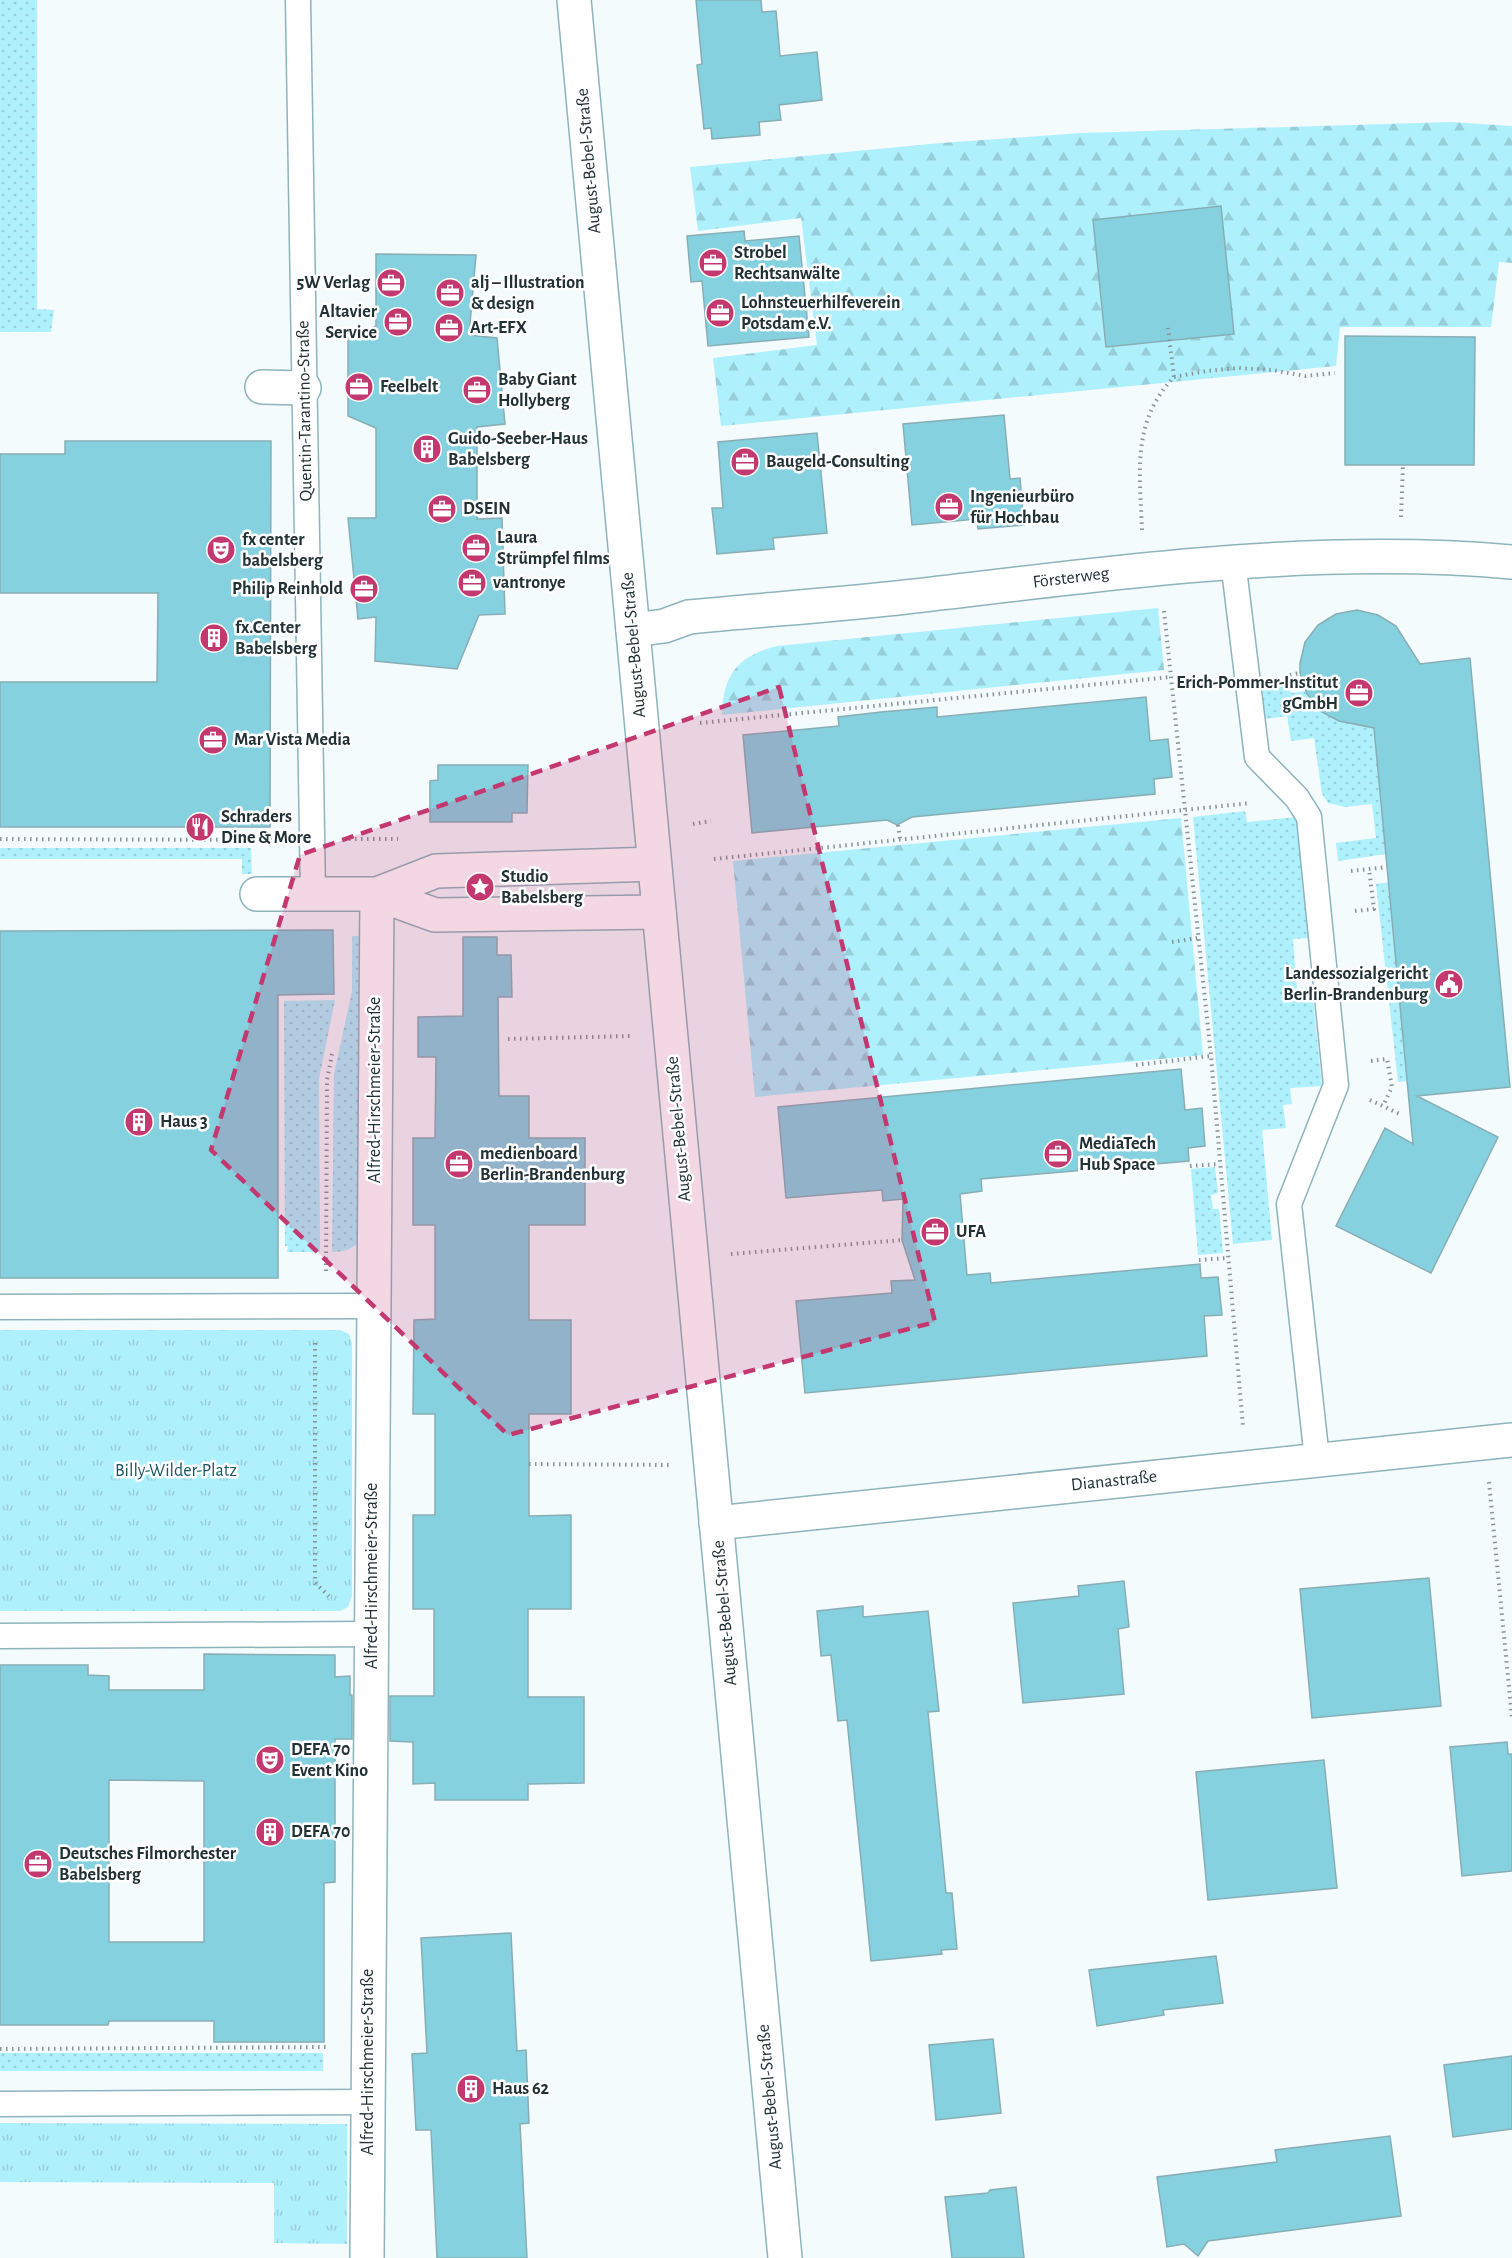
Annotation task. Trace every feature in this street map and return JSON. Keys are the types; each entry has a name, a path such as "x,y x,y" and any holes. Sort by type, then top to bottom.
{"street":[{"name":"August-Bebel-Straße","path":"574,0 785,2258"},
{"path":"262,387 304,388"},
{"name":"Försterweg","path":"633,630 664,626 689,617 904,597 1233,561 1296,557 1400,556 1512,562"},
{"path":"377,894 436,871 654,864"},
{"path":"257,894 377,894 435,915 659,912"},
{"name":"Alfred-Hirschmeier-Straße","path":"366,2258 377,894"},
{"name":"Dianastraße","path":"716,1523 1498,1441"}],"lane":[{"name":"Quentin-Tarantino-Straße","path":"298,0 313,894"},
{"path":"1233,561 1257,757 1298,798 1309,817 1336,1085 1289,1204 1317,1459"},
{"path":"0,1307 374,1306"},
{"path":"0,1636 371,1634"},
{"path":"0,2104 368,2102"}],"path":[{"path":"1168,328 1174,377"},
{"path":"1239,1380 1211,1056 1171,677 1151,569 1141,443 1149,413 1156,399 1174,377 1239,368 1272,370 1305,376 1335,373"},
{"path":"1400,556 1403,465"},
{"path":"700,723 1171,677"},
{"path":"714,859 1298,798"},
{"path":"651,830 711,821"},
{"path":"898,825 900,839"},
{"path":"0,839 406,839"},
{"path":"1349,871 1387,867"},
{"path":"1172,942 1198,938"},
{"path":"508,1039 670,1035"},
{"path":"1136,1065 1211,1056"},
{"path":"1374,1101 1402,1115"},
{"path":"1190,1166 1220,1164"},
{"path":"691,1257 902,1240"},
{"path":"1199,1260 1228,1257"},
{"path":"326,1305 315,1339 315,1583 371,1634"},
{"path":"1498,1441 1512,1718"},
{"path":"529,1464 711,1465"},
{"path":"0,2049 368,2047"}],"highlighted area":[{"path":"779,687 935,1322 508,1435 211,1150 300,855"}],"green space":[{"path":"0,0 37,0 37,309 54,310 51,332 0,332"},
{"path":"1451,122 1512,126 1512,263 1499,262 1491,327 1340,327 1336,366 721,426 713,358 817,345 801,218 698,231 690,167 941,143 1081,133"},
{"path":"1158,608 1164,670 722,715 726,688 735,669 752,655 777,646"},
{"path":"1284,685 1292,693 1305,691 1319,710 1328,715 1347,720 1381,718 1386,854 1338,861 1336,843 1376,838 1372,804 1345,807 1328,803 1322,794 1314,738 1291,741 1287,716 1265,719 1261,687"},
{"path":"1245,811 1247,822 1297,817 1308,938 1293,939 1297,989 1312,988 1322,1086 1290,1088 1292,1104 1283,1105 1286,1128 1262,1130 1272,1240 1233,1244 1193,817"},
{"path":"1181,818 1203,1055 755,1097 733,861"},
{"path":"0,848 251,848 252,874 242,874 242,859 0,859"},
{"path":"1389,882 1407,1081 1398,1082 1376,884"},
{"path":"352,936 367,936 361,1240 348,1249 332,1252 334,1074 352,991"},
{"path":"335,1000 319,1079 320,1252 287,1252 288,1246 285,1246 284,1001"},
{"path":"1215,1167 1218,1193 1211,1195 1213,1209 1219,1209 1223,1253 1198,1255 1191,1169"},
{"name":"Billy-Wilder-Platz","path":"0,1330 340,1330 349,1334 352,1343 352,1596 348,1607 340,1611 0,1611"},
{"path":"0,2053 323,2053 323,2071 0,2071"},
{"path":"0,2123 347,2124 347,2244 274,2243 274,2183 0,2182"}],"building":[{"path":"696,0 761,0 762,12 776,11 780,56 817,52 822,100 779,105 781,120 759,122 760,135 712,139 711,128 704,129 697,65 702,64"},
{"path":"1221,206 1234,334 1106,347 1093,220"},
{"path":"744,231 745,241 799,236 809,337 708,346 702,281 691,282 687,236"},
{"name":"Guido-Seeber-Haus Babelsberg","path":"376,254 476,255 469,335 497,338 505,424 477,427 477,519 502,518 505,614 479,615 457,669 375,661 376,617 358,619 348,518 376,518 376,428 348,416 348,337 376,326"},
{"path":"1345,336 1475,337 1474,465 1345,465"},
{"path":"1004,415 1010,479 1020,478 1024,525 978,529 977,519 912,525 903,424"},
{"path":"817,433 827,533 773,538 774,549 717,554 712,508 723,508 718,442"},
{"name":"fx.Center Babelsberg","path":"65,441 271,441 270,827 0,827 0,682 157,682 158,593 0,593 0,454 65,454"},
{"name":"Landessozialgericht Berlin-Brandenburg","path":"1357,610 1378,615 1396,626 1420,664 1470,658 1510,1087 1417,1096 1498,1137 1431,1273 1336,1226 1385,1128 1413,1144 1374,728 1339,721 1320,711 1307,694 1300,673 1305,642 1318,625 1336,614"},
{"path":"1146,697 1150,741 1168,739 1172,777 1154,779 1155,794 912,817 897,825 887,820 752,833 743,735 839,726 838,717 881,712 937,707 937,717"},
{"path":"438,765 528,765 527,813 512,813 512,822 430,822 430,781 438,780"},
{"name":"Haus 3","path":"333,930 334,994 278,995 278,1278 0,1278 0,931"},
{"path":"463,937 497,937 497,955 511,955 512,997 498,997 499,1096 529,1096 529,1138 585,1138 585,1225 529,1225 529,1320 571,1320 571,1414 529,1414 529,1516 571,1515 571,1609 528,1609 528,1697 584,1697 584,1783 528,1784 528,1800 435,1800 435,1783 413,1784 413,1742 390,1741 390,1696 434,1696 434,1609 413,1609 413,1515 435,1515 435,1414 413,1414 414,1320 435,1319 435,1225 413,1225 413,1138 435,1138 436,1057 418,1057 418,1017 463,1016"},
{"name":"UFA","path":"1181,1069 1185,1110 1202,1108 1205,1146 1188,1148 1189,1161 981,1179 982,1191 960,1194 967,1275 990,1273 991,1283 1200,1264 1201,1278 1218,1277 1222,1315 1204,1316 1207,1356 805,1393 796,1301 892,1293 891,1281 915,1280 902,1240 903,1199 883,1201 882,1190 786,1198 778,1107"},
{"path":"1429,1578 1441,1706 1312,1718 1300,1589"},
{"path":"1124,1581 1129,1627 1118,1629 1124,1694 1023,1703 1013,1603 1079,1596 1078,1586"},
{"path":"863,1606 863,1617 928,1611 939,1711 928,1712 946,1893 952,1893 957,1949 941,1950 942,1954 871,1961 847,1720 838,1721 831,1655 821,1656 817,1611"},
{"name":"DEFA 70","path":"204,1654 335,1655 335,1677 350,1676 352,1739 335,1739 335,1882 324,1883 324,2042 214,2042 214,2021 109,2021 108,2025 0,2025 0,1665 88,1665 88,1675 109,1676 109,1690 204,1690","holes":["109,1780 204,1781 204,1942 109,1942"]},
{"path":"1507,1742 1508,1754 1512,1754 1512,1871 1462,1876 1450,1747"},
{"path":"1324,1760 1337,1888 1208,1900 1196,1772"},
{"name":"Haus 62","path":"511,1933 517,2051 526,2050 529,2123 520,2124 527,2258 437,2258 431,2130 416,2130 412,2054 427,2053 421,1938"},
{"path":"1216,1956 1223,2003 1163,2010 1164,2015 1097,2026 1089,1970"},
{"path":"993,2039 1001,2113 936,2120 929,2045"},
{"path":"1512,2056 1512,2129 1453,2137 1444,2065"},
{"path":"1390,2136 1401,2216 1208,2241 1198,2256 1184,2244 1167,2247 1157,2177 1277,2162 1275,2150"},
{"path":"1016,2187 1024,2258 952,2258 945,2197 988,2193 990,2190"}],"place":[{"name":"Strobel Rechtsanwälte","path":"713,263"},
{"name":"5W Verlag","path":"391,283"},
{"name":"alj – Illustration & design","path":"450,293"},
{"name":"Lohnsteuerhilfeverein Potsdam e.V.","path":"720,313"},
{"name":"Altavier Service","path":"398,322"},
{"name":"Art-EFX","path":"449,328"},
{"name":"Feelbelt","path":"359,387"},
{"name":"Baby Giant Hollyberg","path":"477,390"},
{"name":"Guido-Seeber-Haus Babelsberg","path":"427,449"},
{"name":"Baugeld-Consulting","path":"745,462"},
{"name":"Ingenieurbüro für Hochbau","path":"949,507"},
{"name":"DSEIN","path":"442,509"},
{"name":"Laura Strümpfel films","path":"476,548"},
{"name":"fx center babelsberg","path":"221,550"},
{"name":"vantronye","path":"472,583"},
{"name":"Philip Reinhold","path":"364,589"},
{"name":"fx.Center Babelsberg","path":"214,638"},
{"name":"Erich-Pommer-Institut gGmbH","path":"1359,693"},
{"name":"Mar Vista Media","path":"213,740"},
{"name":"Schraders Dine & More","path":"200,827"},
{"name":"Studio Babelsberg","path":"480,887"},
{"name":"Landessozialgericht Berlin-Brandenburg","path":"1449,984"},
{"name":"Haus 3","path":"139,1122"},
{"name":"MediaTech Hub Space","path":"1058,1154"},
{"name":"medienboard Berlin-Brandenburg","path":"459,1164"},
{"name":"UFA","path":"935,1232"},
{"name":"DEFA 70 Event Kino","path":"270,1760"},
{"name":"DEFA 70","path":"270,1832"},
{"name":"Deutsches Filmorchester Babelsberg","path":"38,1864"},
{"name":"Haus 62","path":"471,2089"}]}
